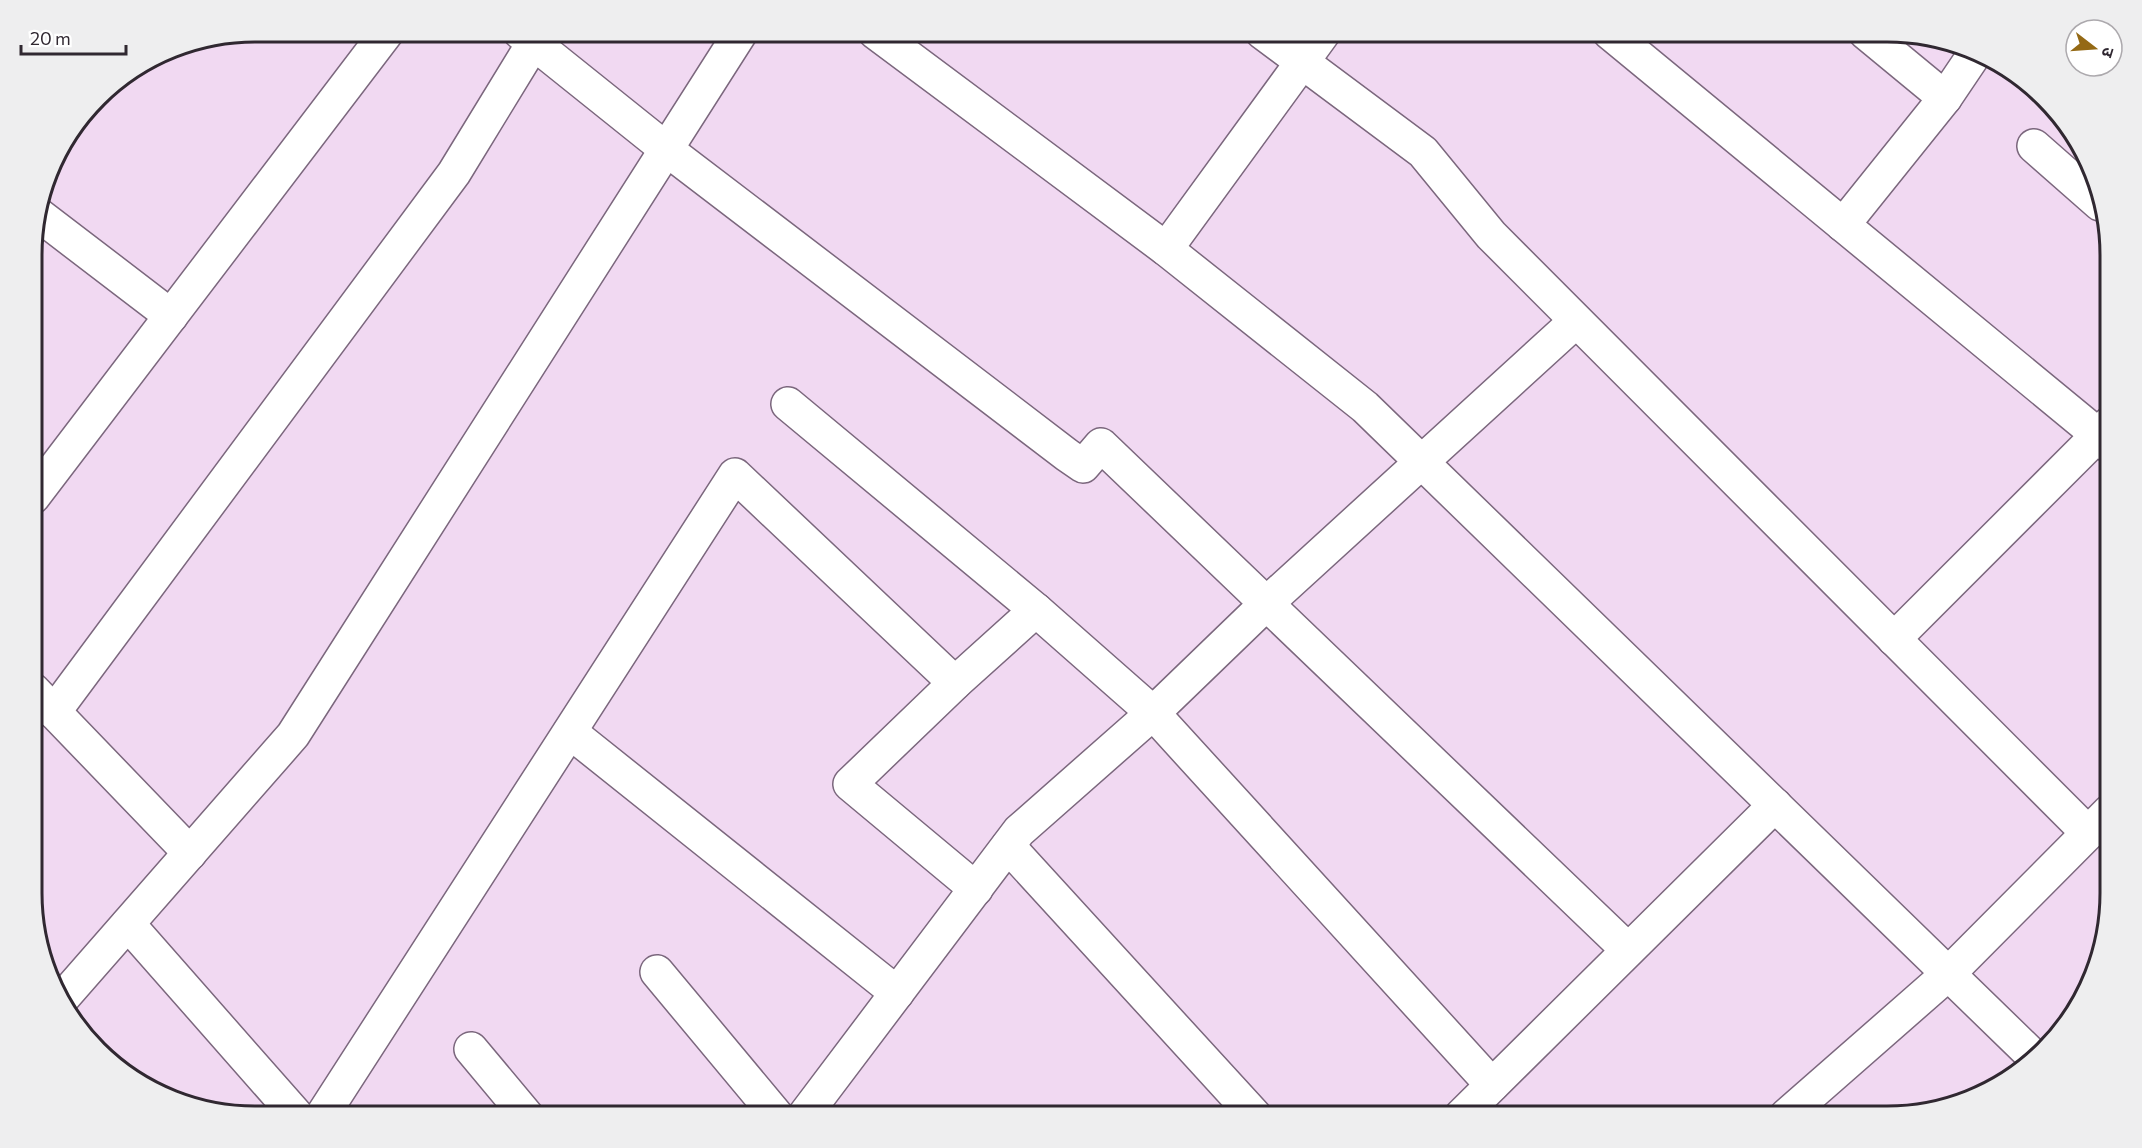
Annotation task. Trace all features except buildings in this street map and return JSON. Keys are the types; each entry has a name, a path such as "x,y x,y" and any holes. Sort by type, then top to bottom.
{"street":[{"path":"42,485 379,42"},
{"path":"190,853 44,701 454,174 524,42"},
{"path":"533,42 666,149 1083,466 1101,445 1628,950"},
{"path":"67,993 293,735 735,42"},
{"path":"887,42 1166,249 1365,407 2029,1052"},
{"path":"1275,42 1423,152 1491,235 1894,639 2099,822 1948,974 1797,1106"},
{"path":"1166,249 1317,42"},
{"path":"1621,42 1844,225 2100,430"},
{"path":"1877,42 1945,98"},
{"path":"1844,225 1945,98 1971,59"},
{"path":"2034,146 2092,197"},
{"path":"45,220 171,316"},
{"path":"812,1106 1019,831 1153,713 1267,603 1576,321"},
{"path":"788,404 1036,610 1153,713 1492,1085"},
{"path":"1894,639 2100,441"},
{"path":"328,1106 735,475 955,683"},
{"path":"976,889 850,784 955,683 1036,610"},
{"path":"570,732 897,993"},
{"path":"1471,1106 1775,805"},
{"path":"1008,846 1246,1106"},
{"path":"128,924 288,1106"},
{"path":"657,972 769,1106"},
{"path":"471,1049 519,1106"}]}
